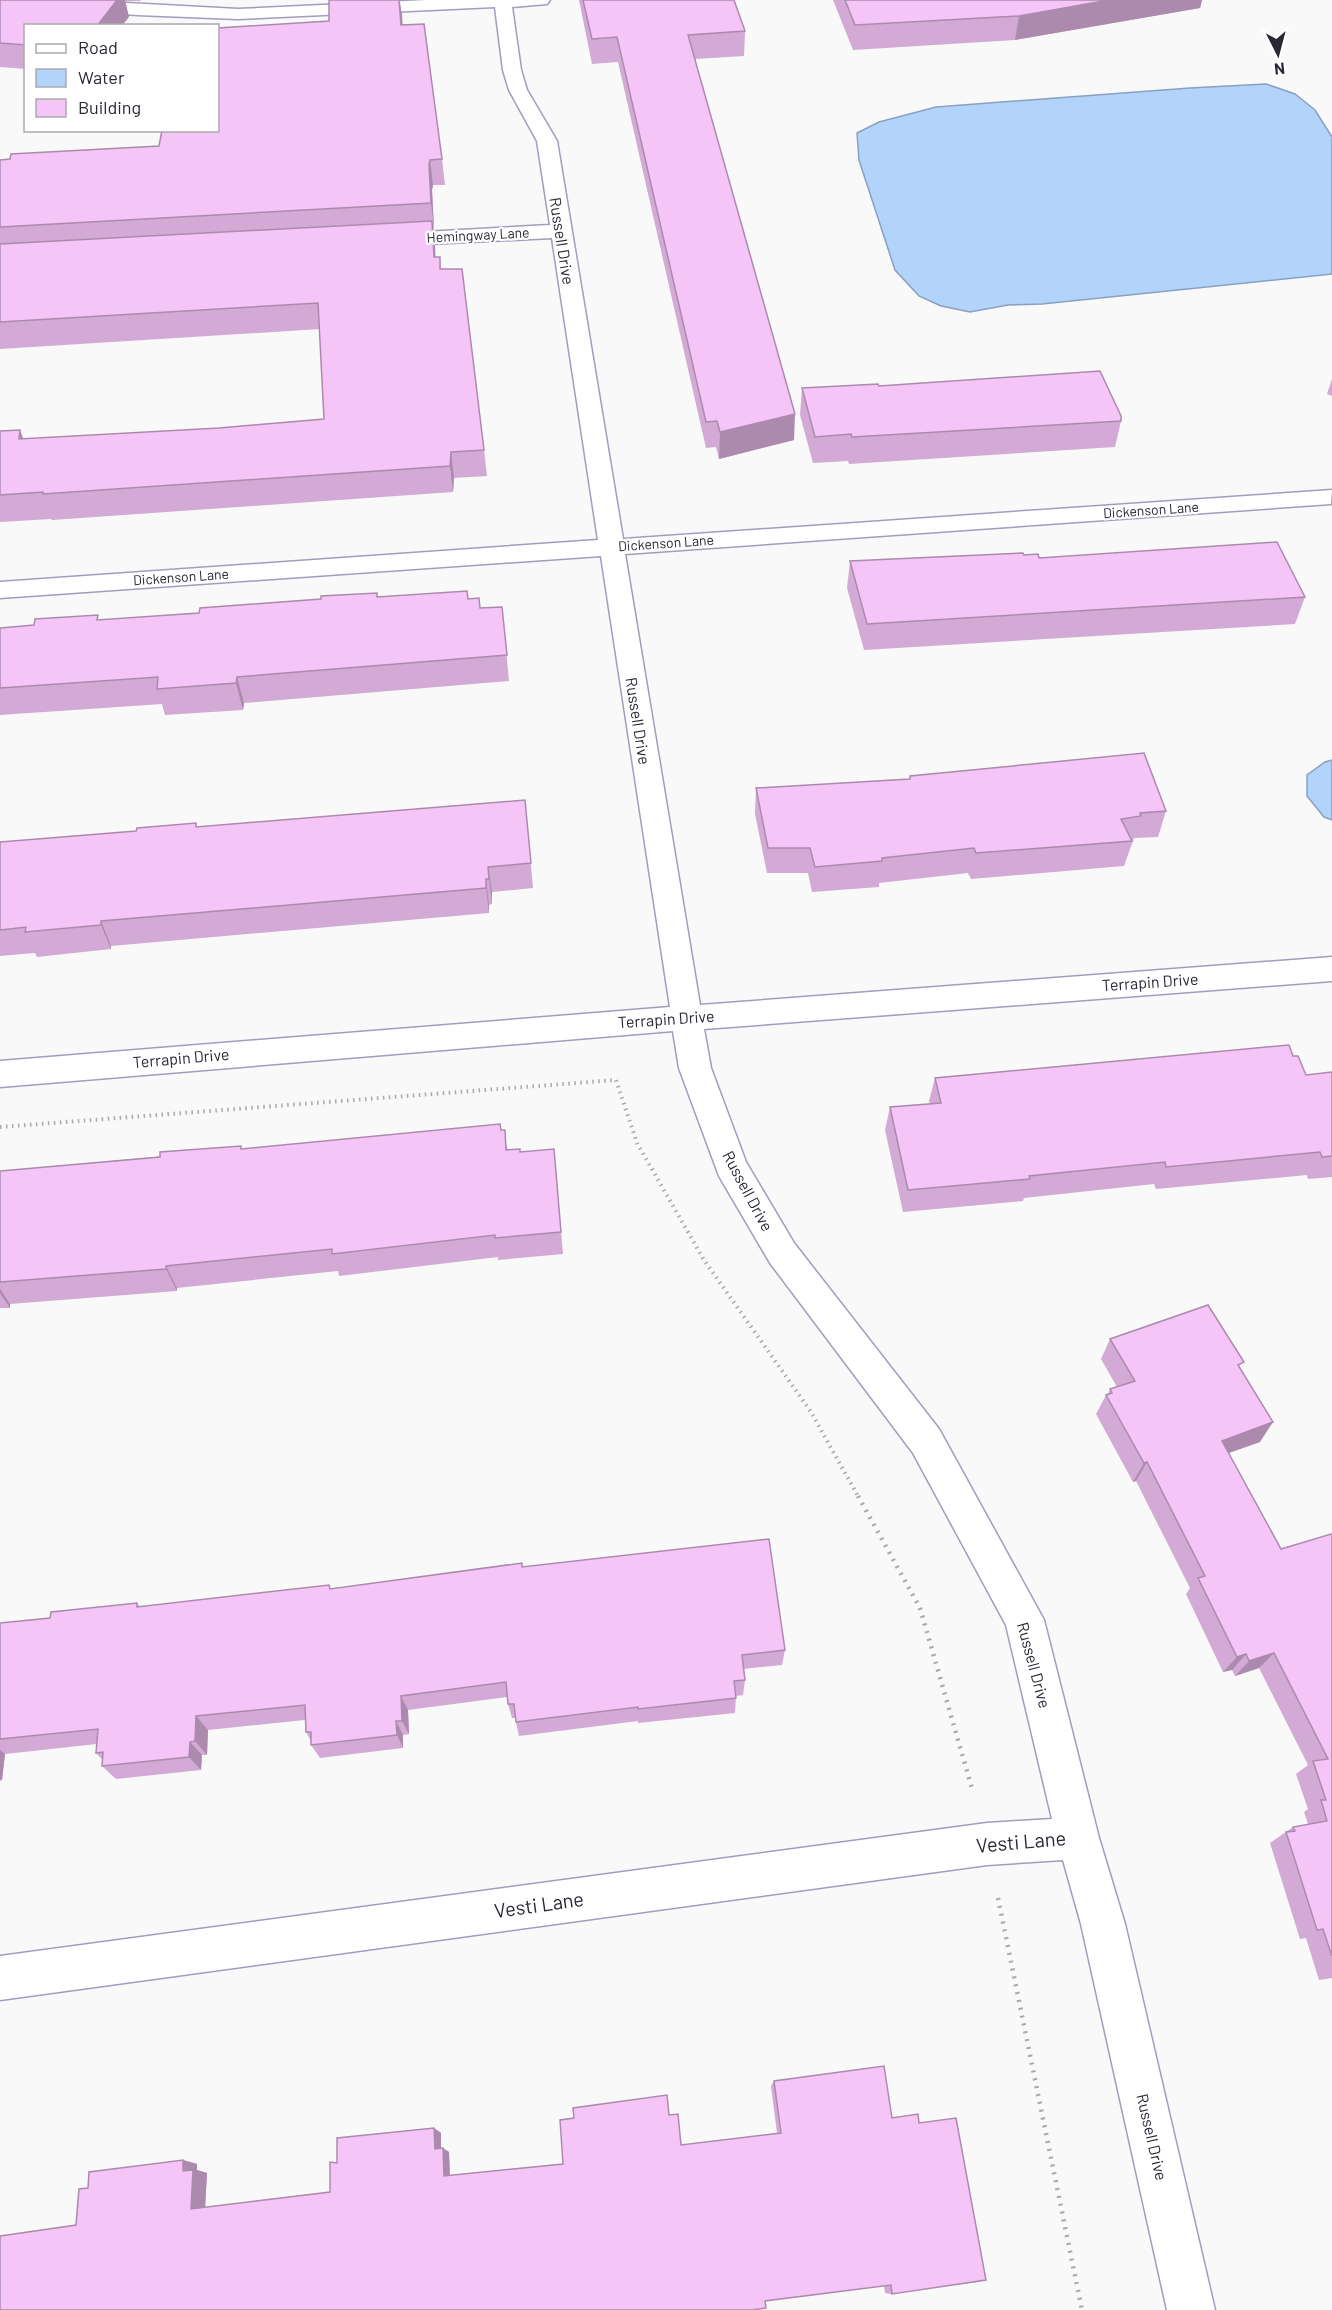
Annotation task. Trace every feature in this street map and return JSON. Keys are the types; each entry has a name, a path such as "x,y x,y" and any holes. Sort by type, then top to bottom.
{"street":[{"path":"0,0 156,12 240,7 541,0"},
{"name":"Russell Drive","path":"503,2 512,70 518,90 547,141 685,1018 696,1072 731,1166 782,1253 926,1441 1024,1620 1078,1838 1104,1924 1191,2310"},
{"name":"Hemingway Lane","path":"370,241 561,231"},
{"name":"Dickenson Lane","path":"0,590 1331,497"},
{"name":"Terrapin Drive","path":"0,1074 408,1039 1332,969"},
{"name":"Vesti Lane","path":"0,1978 987,1844 1078,1838"}],"path":[{"path":"0,1127 616,1080 637,1143 698,1250 811,1413 920,1608 972,1785"},
{"path":"1006,1937 1082,2310"}],"water":[{"path":"1266,84 1295,94 1315,110 1332,137 1332,274 1042,304 1008,305 970,312 941,306 919,296 895,270 859,160 857,133 879,122 936,107"},
{"path":"1332,760 1332,820 1324,817 1307,796 1307,775 1325,762"}],"building":[{"path":"0,0 117,0 99,24 24,24 24,45 0,43"},
{"path":"329,0 399,0 401,25 424,24 442,159 430,160 429,164 431,203 0,227 0,160 10,159 11,154 159,146 162,132 219,132 219,28 329,21"},
{"path":"583,0 734,0 745,31 688,35 795,414 720,432 717,421 706,422 617,37 592,39"},
{"path":"845,0 1109,0 1019,16 855,25"},
{"path":"432,221 434,257 440,257 440,269 462,269 484,450 451,452 450,466 0,495 0,431 20,430 19,439 219,428 324,419 318,303 0,322 0,244"},
{"path":"1100,371 1121,416 1121,421 852,437 851,434 815,437 802,388 878,384 879,386"},
{"path":"1277,542 1305,597 867,624 850,561 1023,553 1024,555 1038,554 1039,558"},
{"path":"467,591 468,599 479,598 480,608 502,607 507,655 237,677 236,683 157,689 158,677 0,688 0,628 34,625 35,619 98,615 97,620 199,613 200,608 321,599 321,596 377,593 377,597"},
{"path":"1144,753 1166,811 1140,813 1141,816 1121,819 1132,841 976,853 974,848 882,858 882,861 815,867 810,848 768,848 756,788 910,779 910,776"},
{"path":"525,800 531,863 488,867 489,879 486,879 486,888 101,921 101,925 25,932 26,927 0,930 0,842 136,831 137,828 196,823 196,827"},
{"path":"1289,1045 1293,1056 1298,1056 1306,1075 1332,1072 1332,1156 1322,1157 1320,1152 1166,1167 1165,1162 1029,1176 1030,1179 908,1190 890,1107 941,1103 935,1078"},
{"path":"500,1124 501,1130 505,1130 506,1150 520,1149 520,1152 554,1149 561,1232 495,1238 495,1235 332,1254 332,1249 166,1266 166,1269 0,1282 0,1171 160,1157 160,1152 241,1146 241,1149"},
{"path":"1208,1305 1244,1362 1238,1365 1273,1422 1222,1441 1281,1549 1332,1535 1332,1956 1323,1929 1317,1930 1286,1832 1295,1831 1293,1827 1327,1821 1321,1800 1326,1800 1313,1761 1328,1759 1274,1653 1249,1661 1246,1654 1237,1657 1198,1578 1205,1576 1147,1462 1144,1463 1106,1395 1112,1393 1110,1389 1135,1381 1110,1339"},
{"path":"769,1539 785,1650 742,1655 745,1680 734,1681 736,1698 516,1722 514,1704 508,1704 506,1682 401,1696 402,1721 396,1721 397,1735 311,1745 311,1732 306,1732 305,1705 196,1716 195,1741 190,1742 189,1757 102,1766 103,1752 96,1753 98,1729 0,1739 0,1623 50,1618 51,1612 137,1603 137,1607 329,1585 330,1589 522,1563 522,1567"},
{"path":"884,2066 892,2118 918,2114 919,2123 956,2118 986,2280 892,2294 891,2285 765,2301 766,2308 752,2310 0,2310 0,2236 76,2225 79,2189 88,2188 89,2172 183,2160 183,2171 193,2170 191,2209 330,2192 330,2162 337,2163 337,2138 434,2128 435,2149 443,2148 444,2176 563,2164 560,2120 574,2118 573,2108 667,2095 669,2115 678,2114 681,2145 781,2133 774,2081"}]}
